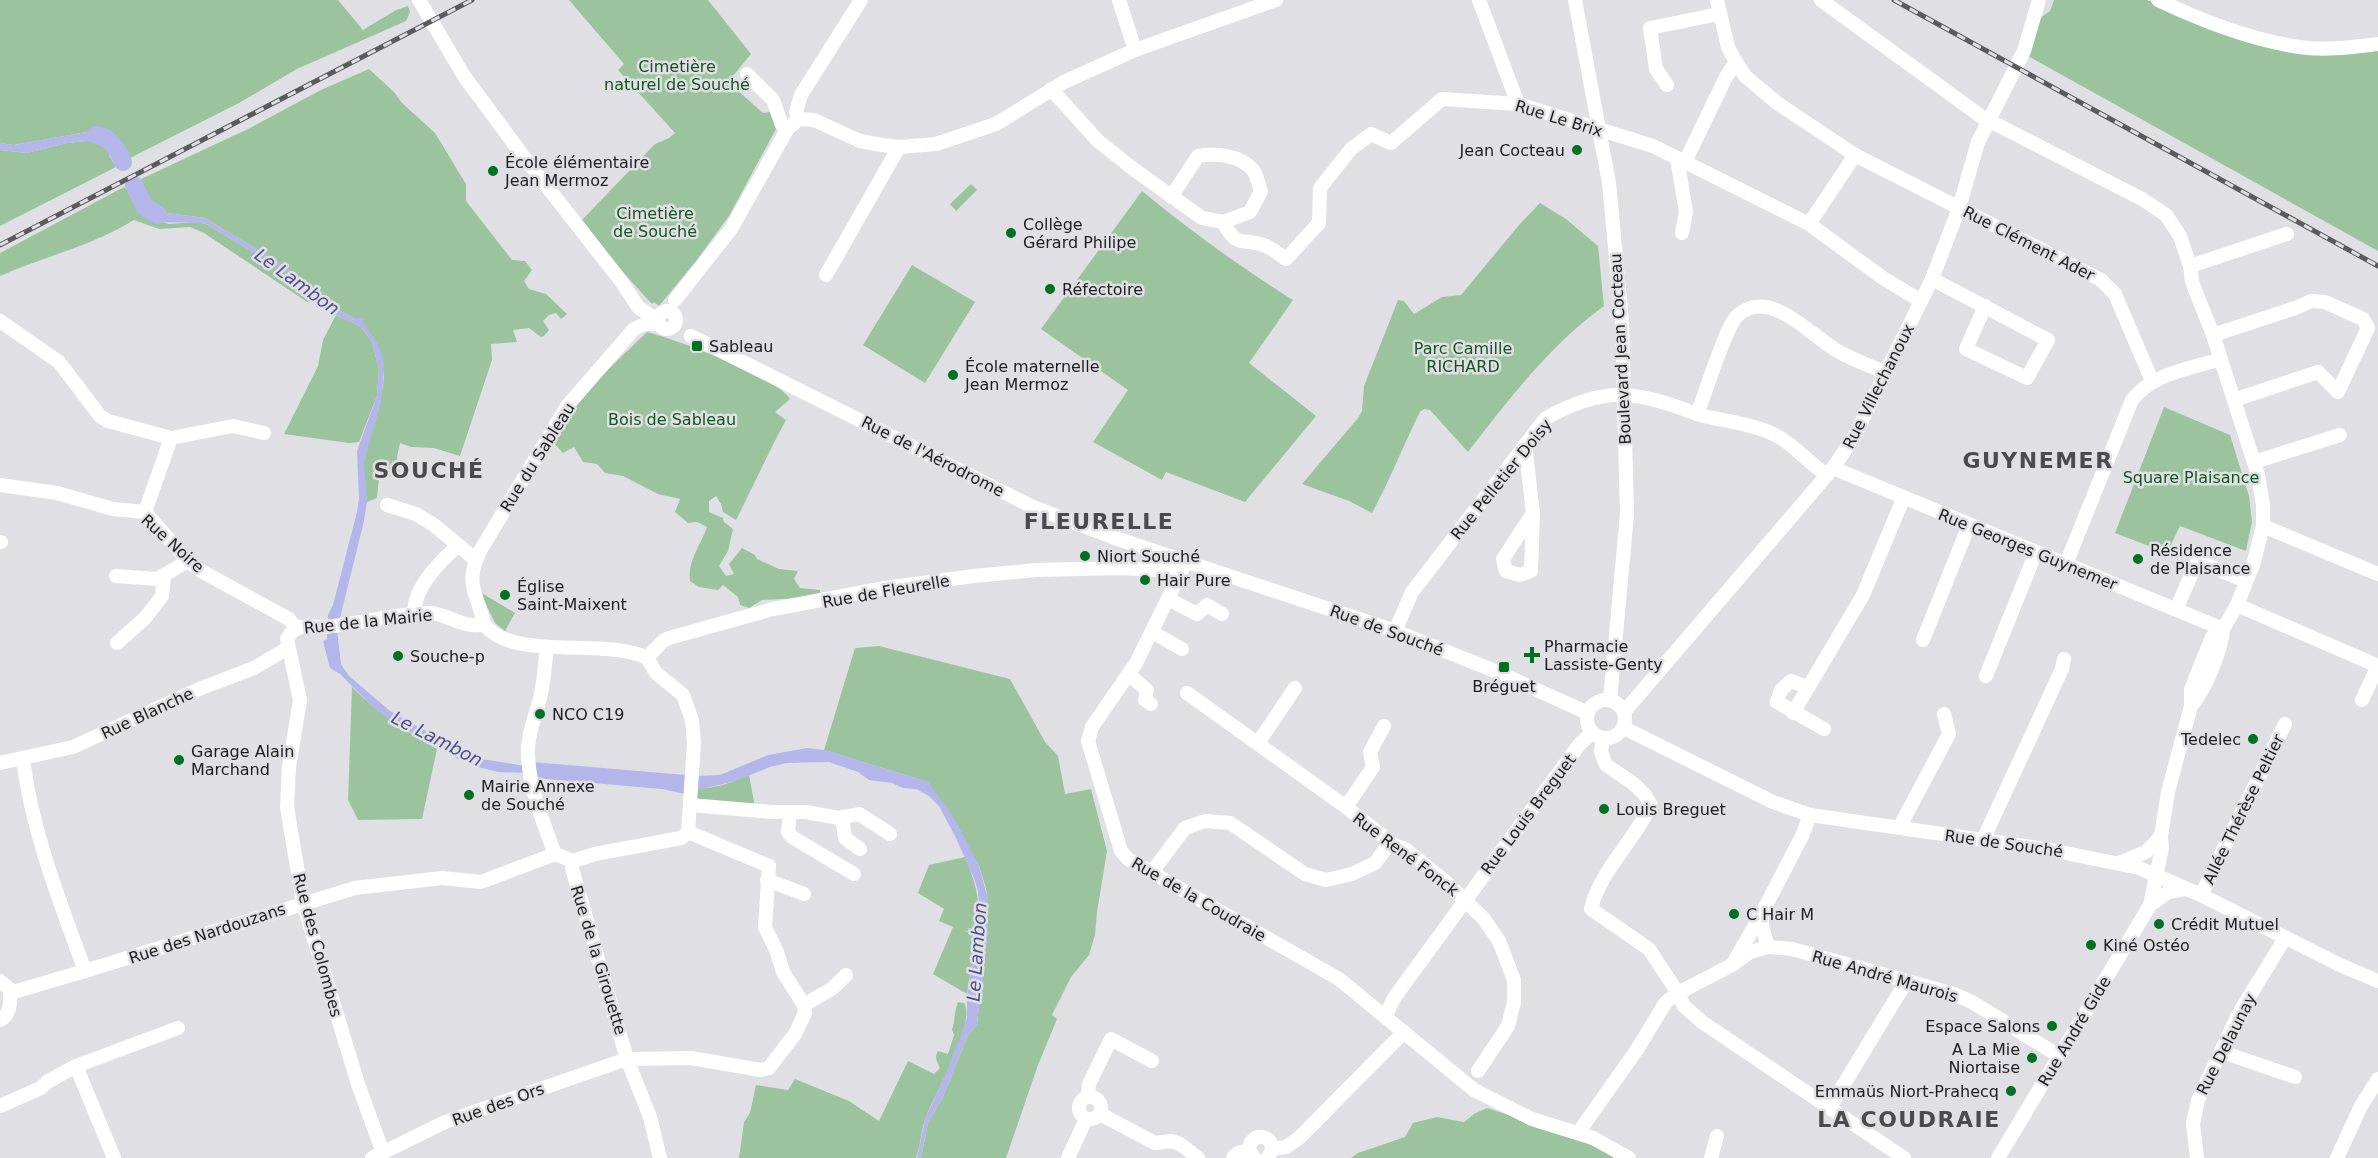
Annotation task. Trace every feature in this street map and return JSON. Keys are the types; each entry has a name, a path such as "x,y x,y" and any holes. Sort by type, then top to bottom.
{"street":[{"path":"799,119 796,112 801,95 861,0"},
{"path":"1119,0 1135,50"},
{"path":"666,319 675,300 731,229 788,128 799,119 814,120 860,141 899,147 936,144 996,124 1087,70 1135,50 1276,0"},
{"path":"1479,0 1518,104"},
{"name":"Boulevard Jean Cocteau","path":"1575,0 1609,183 1617,262 1625,394 1627,514 1610,700"},
{"name":"Rue Clément Ader","path":"1717,0 1728,47 1736,62 1745,76 1777,103 1855,155 2101,280 2115,294 2152,381"},
{"name":"Rue André Gide","path":"1821,0 1954,98 1988,120 2156,207 2174,225 2191,269 2192,282 2221,358 2262,495 2262,526 2257,551 2236,605 2223,629 2222,642 2201,692 2191,706 2170,780 2161,836 2162,848 2150,905 1998,1158"},
{"name":"Rue Villechanoux","path":"1624,712 1830,472 1854,438 1932,279 1959,208 1971,161 1988,120 2027,43 2039,0"},
{"path":"2158,0 2230,29 2301,48 2378,44"},
{"name":"Rue de l'Aérodrome","path":"419,1 464,76 523,156 621,281 647,307 691,336 1033,507 1184,561"},
{"path":"1667,85 1656,69 1650,28 1719,14"},
{"path":"1682,233 1686,212 1681,160 1736,62"},
{"path":"747,74 773,100 783,126 788,128"},
{"path":"1052,89 1098,141 1171,196 1202,218 1223,222 1250,212 1261,191 1254,170 1238,158 1209,154 1198,156 1171,196"},
{"name":"Rue Le Brix","path":"1223,222 1232,238 1265,245 1286,259 1319,224 1320,188 1351,149 1371,134 1391,143 1442,99 1518,104 1653,146 1809,224 1883,278 1921,301"},
{"path":"826,275 899,147"},
{"path":"1809,224 1855,155"},
{"path":"2191,269 2287,234"},
{"path":"1932,279 1985,306 2048,340 2027,378 1966,349 1985,306"},
{"path":"2212,331 2298,307 2311,301 2325,302 2363,319 2368,328 2338,392 2318,372 2234,400"},
{"path":"1697,414 1729,330 1737,317 1749,309 1764,306 1779,310 1836,351 1886,373"},
{"name":"Rue du Sableau","path":"484,624 471,573 476,560 567,406 634,329 666,319"},
{"path":"0,321 58,362 104,419 171,438 233,426 264,433"},
{"path":"2066,564 2132,400 2140,389 2152,381 2221,358"},
{"name":"Rue Pelletier Doisy","path":"1395,631 1412,592 1546,418 1571,404 1595,396 1625,394 1666,402 1697,414"},
{"name":"Rue Georges Guynemer","path":"1697,414 1759,427 1780,438 1830,472 2177,608 2223,629"},
{"path":"2253,462 2340,435"},
{"path":"145,513 171,438"},
{"path":"1526,444 1533,513"},
{"name":"Rue Noire","path":"0,485 57,493 113,509 145,513 188,561 203,572 289,618 296,629"},
{"path":"1792,713 1859,603 1903,499"},
{"path":"387,505 416,514 447,535 456,546 476,560"},
{"path":"1923,640 1969,525"},
{"path":"2262,526 2378,574"},
{"path":"414,614 414,607 431,571 456,546"},
{"path":"1137,568 1147,564 1158,552"},
{"path":"1986,676 2036,552"},
{"path":"116,576 156,579 188,561"},
{"name":"Rue de Souché","path":"1184,561 1395,631 1494,671 1588,713"},
{"name":"Rue de Fleurelle","path":"647,658 663,641 669,638 773,609 885,588 1036,570 1137,568 1160,570 1184,561"},
{"name":"Rue de la Coudraie","path":"1184,561 1152,632 1128,674 1092,727 1088,741 1121,851 1128,859 1339,979 1450,1068 1461,1081 1532,1119 1593,1138 1629,1158"},
{"path":"2177,608 2197,561 2246,581"},
{"path":"117,643 145,618 162,596 164,575"},
{"path":"1168,599 1197,614 1207,605 1222,614"},
{"path":"2236,605 2378,666 2362,700"},
{"name":"Rue de la Mairie","path":"296,629 414,614 441,614 468,625 484,624 497,635 547,648 614,650 638,653 647,658"},
{"path":"288,648 289,634 296,629"},
{"path":"1152,632 1182,649"},
{"name":"Rue Blanche","path":"0,763 74,747 180,697 254,668 288,648"},
{"name":"Rue des Colombes","path":"288,648 297,681 300,709 289,767 287,807 303,903 378,1155"},
{"path":"547,648 541,695 530,735 529,760 543,823 555,855 573,861 595,854 681,838 688,832 694,732 686,702 677,688 656,673 647,658"},
{"path":"1983,840 2062,669 2064,659"},
{"path":"1128,674 1148,690 1145,700 1151,704"},
{"path":"1807,687 1791,681 1781,690 1777,702 1792,713 1824,729"},
{"path":"1258,743 1295,688"},
{"name":"Rue René Fonck","path":"1187,693 1346,807 1394,845 1406,849 1466,900 1484,919 1499,941 1515,980 1514,1002 1508,1026 1478,1071"},
{"path":"1598,735 1617,736 1624,728 1624,712 1619,705 1610,700 1596,704 1588,713 1587,721 1598,735 1606,765 1634,784 1646,795 1652,805 1595,894 1592,909 1649,949 1684,1006 1702,1022 1904,1158"},
{"path":"1899,828 1949,734 1944,714"},
{"name":"Allée Thérèse Peltier","path":"2201,895 2285,724"},
{"path":"1346,807 1374,767 1370,752 1384,726"},
{"name":"Rue de Souché","path":"1624,728 1773,802 1810,815 2056,850 2119,863 2156,875 2378,981"},
{"name":"Rue Louis Breguet","path":"1385,1017 1394,998 1580,745 1598,735"},
{"path":"23,759 36,826 85,971"},
{"path":"690,799 842,817 859,814 890,834"},
{"path":"790,812 788,829 792,837 854,874"},
{"path":"1732,965 1762,913 1802,836 1810,815"},
{"path":"842,817 845,838 860,849"},
{"path":"1152,872 1185,828 1205,821 1230,823 1305,874 1326,880 1352,874 1375,863 1386,848 1394,845"},
{"path":"688,832 769,866 766,880 765,927 777,952 783,972 804,1005 833,988 846,975"},
{"path":"2119,863 2146,852 2161,836"},
{"name":"Rue des Nardouzans","path":"13,992 355,888 442,878 481,882 555,855"},
{"name":"Rue de la Girouette","path":"573,861 572,868 627,1059 650,1117 660,1158"},
{"path":"766,880 804,894"},
{"name":"Rue André Gide","path":"2150,905 2168,892 2185,889"},
{"path":"1578,1133 1636,1051 1661,1009 1678,993 1732,965 1750,952 1768,947 1762,926 1762,913"},
{"name":"Rue Delaunay","path":"2197,1158 2193,1124 2198,1100 2238,1014 2285,938"},
{"name":"Rue André Maurois","path":"1768,947 1792,949 1954,994 1972,1002 2059,1056"},
{"path":"0,981 13,992 10,993 12,1003 4,1018 0,1020"},
{"path":"1830,1107 1906,982"},
{"name":"Rue des Ors","path":"378,1155 445,1122 627,1059 691,1058 761,1070 769,1068 795,1034 805,1013 804,1005"},
{"path":"0,1106 41,1088 46,1082 76,1066 166,1037 178,1028"},
{"path":"1233,1158 1238,1153 1251,1154 1252,1140 1258,1137 1268,1139 1270,1153 1286,1147 1299,1138 1404,1032"},
{"path":"1088,1097 1089,1083 1112,1039 1152,1061"},
{"path":"2222,1052 2295,1077"},
{"path":"76,1066 114,1158"},
{"path":"1450,1068 1467,1073 1478,1071 1481,1089 1486,1096"},
{"path":"2337,1158 2361,1106 2378,1078"},
{"path":"1088,1097 1095,1098 1101,1103 1100,1114 1095,1119 1086,1119 1080,1114 1079,1107 1082,1100 1088,1097"},
{"path":"1100,1114 1155,1143 1180,1144 1198,1158"},
{"path":"1068,1158 1086,1119"},
{"path":"1711,1158 1717,1136"}],"green space":[{"path":"0,0 338,0 363,30 396,10 408,6 410,12 406,21 297,69 239,103 130,158 113,137 105,132 92,131 14,145 0,143"},
{"name":"Cimetière de Souché","path":"569,0 708,0 751,54 728,82 763,113 770,112 776,129 729,216 659,306 654,302 652,304 620,269 582,220 655,144 675,133 618,70 624,64"},
{"path":"2054,0 2147,0 2231,35 2378,49 2378,251 2028,56 2040,18 2050,11"},
{"path":"369,69 435,133 466,184 466,201 512,260 525,261 532,270 524,281 529,289 546,294 567,314 561,319 556,313 549,315 543,321 549,330 544,336 541,337 529,328 513,330 517,342 491,344 492,360 460,456 434,448 411,447 400,443 397,457 400,475 379,478 377,498 367,502 364,460 384,376 382,360 375,342 362,322 365,319 355,319 332,306 278,262 205,218 166,213 144,199 141,179 248,129 321,90"},
{"path":"100,140 111,149 109,155 116,167 0,226 0,150 27,153 67,143"},
{"path":"971,184 977,190 956,211 950,204"},
{"path":"124,187 138,202 140,210 168,224 197,222 206,224 283,270 320,303 307,302 204,233 190,227 159,229 134,220 102,237 0,276 0,253"},
{"path":"1142,191 1216,248 1293,300 1249,363 1316,416 1245,502 1166,472 1162,480 1093,442 1128,390 1041,329"},
{"name":"Parc Camille RICHARD","path":"1540,203 1566,219 1598,246 1604,306 1565,338 1548,356 1468,452 1430,410 1424,409 1420,412 1372,513 1349,501 1302,484 1362,411 1364,386 1398,300 1404,301 1414,314 1442,297 1461,295"},
{"path":"912,265 975,302 925,383 863,345"},
{"path":"336,315 361,327 372,342 379,369 377,396 359,442 349,443 284,434 318,366 323,340"},
{"name":"Bois de Sableau","path":"647,332 701,350 746,370 766,380 790,399 775,412 786,420 736,520 723,512 716,496 709,501 709,512 723,518 724,522 733,529 728,551 719,566 726,576 734,574 729,564 742,548 755,555 757,559 779,569 798,571 794,579 800,588 820,590 820,594 802,598 762,600 749,608 740,605 738,597 723,585 718,590 699,587 690,581 690,574 695,553 707,527 697,522 688,523 675,512 680,499 658,494 623,476 605,473 597,464 583,462 574,447 563,453 552,441 570,411 592,385"},
{"name":"Square Plaisance","path":"2164,407 2230,435 2249,496 2252,522 2246,551 2180,526 2167,553 2115,533"},
{"path":"480,592 515,613 505,631 495,623"},
{"path":"879,646 1010,679 1045,742 1058,756 1065,794 1091,789 1107,851 1095,935 1089,955 1071,977 1052,1015 1057,1019 1038,1065 1006,1158 921,1158 928,1123 943,1097 968,1035 977,1024 988,930 988,899 979,866 928,782 824,750 855,648"},
{"path":"352,687 392,721 437,749 422,819 358,820 348,800"},
{"path":"749,775 755,807 701,801 695,798 695,788 716,787"},
{"path":"965,857 978,903 977,934 963,930 977,936 967,994 933,974 953,927 939,921 944,909 918,893 929,865"},
{"path":"958,1002 964,1003 965,1025 953,1059 926,1117 916,1158 739,1158 744,1122 750,1113 756,1085 788,1090 795,1079 849,1101 879,1121 908,1061 934,1074 940,1068 936,1056 938,1051 948,1054 954,1035 952,1030"},
{"path":"1487,1108 1575,1137 1617,1158 1351,1158 1358,1153 1405,1137 1413,1123 1437,1117 1464,1122"}],"water":[{"path":"92,131 105,132 120,144 111,149 100,140 96,140 67,143 27,153 0,150 0,143 14,145"},
{"path":"144,199 166,213 205,218 278,262 332,306 355,319 361,317 365,319 363,322 381,352 384,364 381,402 364,462 367,502 364,521 337,630 341,664 349,676 390,711 445,742 482,759 526,766 532,762 686,775 685,794 662,789 535,778 528,773 498,772 478,767 458,759 397,725 375,709 340,674 330,668 323,641 327,639 328,615 333,605 357,512 359,499 357,451 377,396 379,369 372,342 361,327 336,315 283,270 206,224 166,222 148,218 142,212 138,202"},
{"path":"807,748 824,750 928,782 955,819 979,866 988,899 988,930 977,1024 968,1035 943,1097 928,1123 921,1158 917,1158 925,1119 945,1076 967,1018 967,998 980,912 978,891 955,836 939,806 929,796 916,789 869,780 858,772 829,762 787,763 735,781 702,789 695,788 696,776 720,775 768,755"}],"waterway":[{"name":"Le Lambon","path":"96,135 110,141 123,162"},
{"name":"Le Lambon","path":"134,185 145,207 158,215"}],"railway":[{"path":"0,245 472,0"},
{"path":"1894,0 2378,266"}],"place":[{"name":"Jean Cocteau","path":"1577,150"},
{"name":"École élémentaire Jean Mermoz","path":"493,171"},
{"name":"Collège Gérard Philipe","path":"1011,233"},
{"name":"Réfectoire","path":"1050,289"},
{"name":"Sableau","path":"697,346"},
{"name":"École maternelle Jean Mermoz","path":"953,375"},
{"name":"Niort Souché","path":"1085,556"},
{"name":"Résidence de Plaisance","path":"2138,559"},
{"name":"Hair Pure","path":"1145,580"},
{"name":"Église Saint-Maixent","path":"505,595"},
{"name":"Pharmacie Lassiste-Genty","path":"1532,655"},
{"name":"Souche-p","path":"398,656"},
{"name":"Bréguet","path":"1504,667"},
{"name":"NCO C19","path":"540,714"},
{"name":"Tedelec","path":"2253,739"},
{"name":"Garage Alain Marchand","path":"179,760"},
{"name":"Mairie Annexe de Souché","path":"469,795"},
{"name":"Louis Breguet","path":"1604,809"},
{"name":"C Hair M","path":"1734,914"},
{"name":"Crédit Mutuel","path":"2159,924"},
{"name":"Kiné Ostéo","path":"2091,945"},
{"name":"Espace Salons","path":"2052,1026"},
{"name":"A La Mie Niortaise","path":"2032,1058"},
{"name":"Emmaüs Niort-Prahecq","path":"2011,1091"}],"district":[{"name":"GUYNEMER","path":"2038,460"},
{"name":"SOUCHÉ","path":"429,470"},
{"name":"FLEURELLE","path":"1099,521"},
{"name":"LA COUDRAIE","path":"1909,1119"}],"park label":[{"name":"Cimetière naturel de Souché","path":"677,75"}]}
